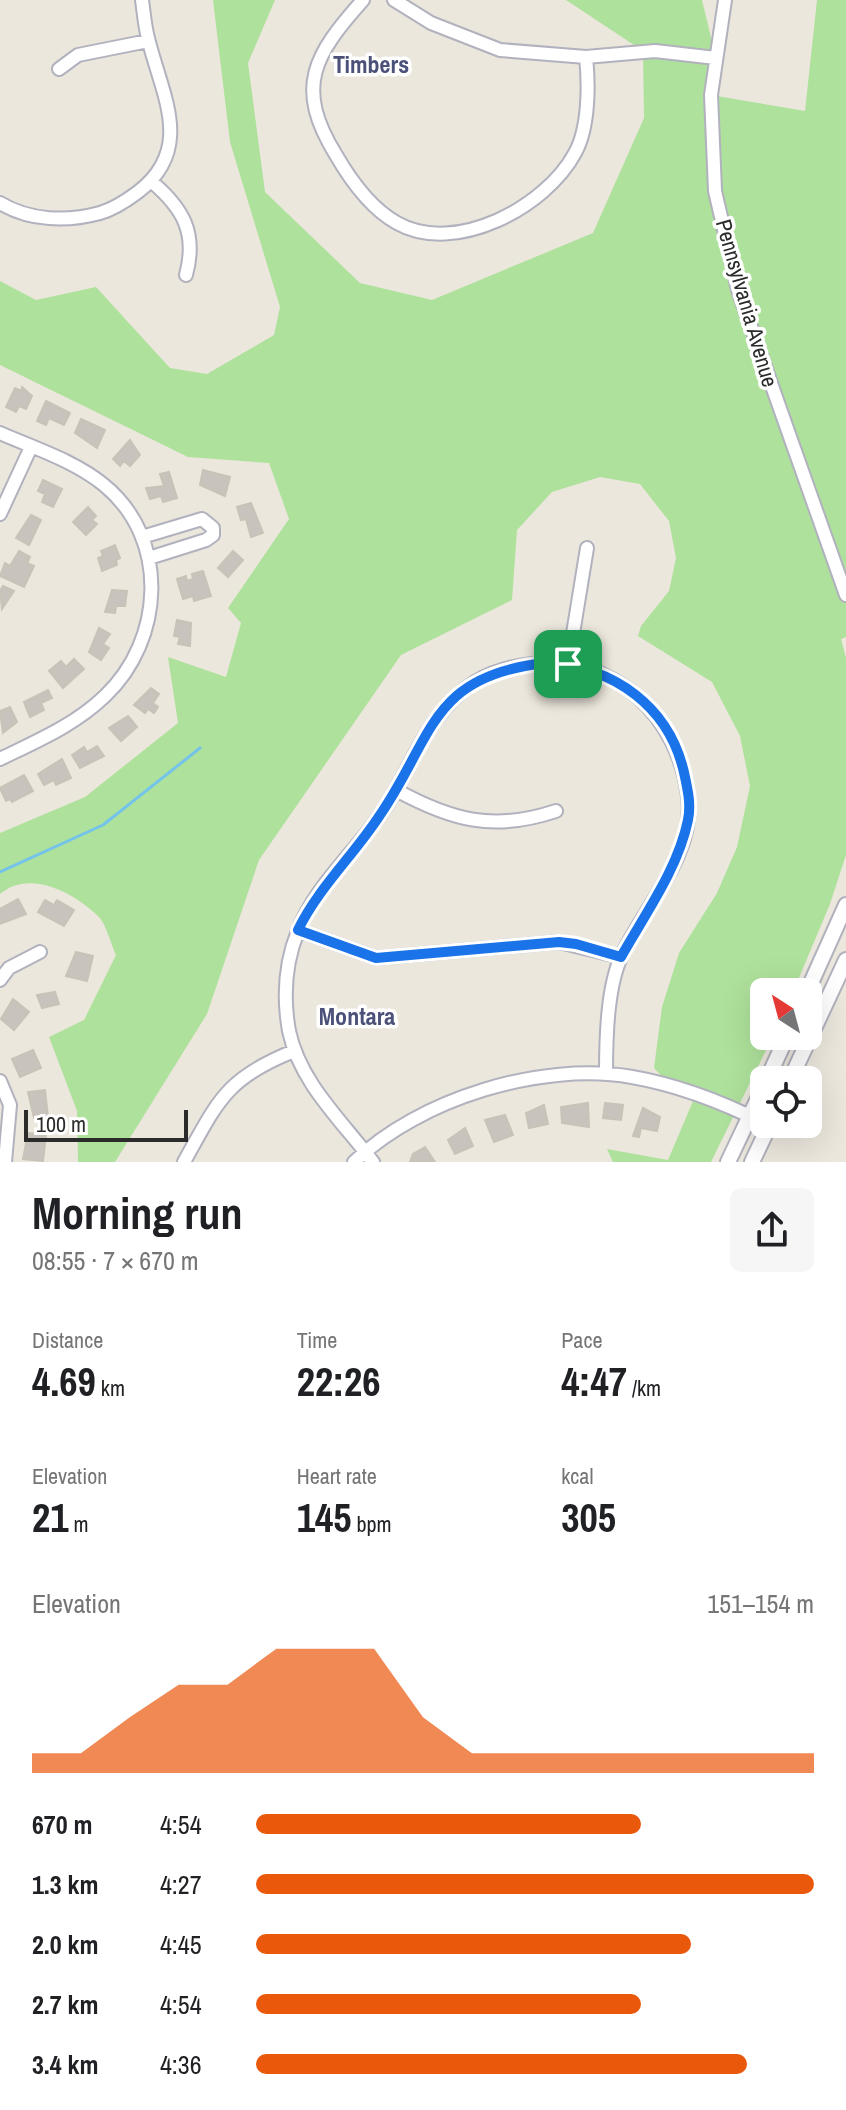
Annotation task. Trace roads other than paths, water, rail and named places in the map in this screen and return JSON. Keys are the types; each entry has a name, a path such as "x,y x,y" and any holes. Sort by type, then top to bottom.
{"street":[{"path":"0,203 30,215 74,219 108,211 152,182 166,158 171,119 167,95 148,41 142,0"},
{"path":"363,0 320,54 312,80 312,102 318,124 350,180 398,224 423,231 452,234 487,224 536,197 557,178 576,151 589,80 586,57"},
{"path":"394,0 413,15 469,41 526,54 586,57 655,51 716,58"},
{"name":"Pennsylvania Avenue","path":"725,0 711,95 715,191 724,233 766,374 846,595"},
{"path":"59,69 78,55 148,41"},
{"path":"152,182 175,204 190,235 193,251 186,275"},
{"path":"0,433 89,474 107,487 133,518 142,537 149,558 152,595 146,630 135,657 119,681 81,717 0,759"},
{"path":"0,514 31,447"},
{"path":"142,537 202,519 213,528 213,535 206,540 149,558"},
{"path":"568,664 587,548"},
{"path":"369,1157 321,1097 294,1051 285,980 298,930 309,907 396,790 426,730 442,710 476,681 522,665 568,664 612,678 651,708 676,746 689,797 689,817 680,850 621,957 608,1022 606,1074"},
{"path":"396,790 435,811 461,820 522,819 556,811"},
{"path":"813,978 846,905"},
{"path":"298,930 376,958 559,942 621,957"},
{"path":"0,980 9,968 40,952"},
{"path":"797,1066 846,960"},
{"path":"184,1162 230,1087 262,1064 294,1051"},
{"path":"354,1162 369,1157 399,1128 467,1096 539,1076 606,1074 683,1089 750,1116 728,1162"},
{"path":"0,1081 10,1105 5,1162"},
{"path":"752,1162 761,1138"}],"waterway":[{"path":"0,872 103,825 200,748"}],"district":[{"name":"Timbers","path":"371,64"},
{"name":"Montara","path":"357,1016"}]}
